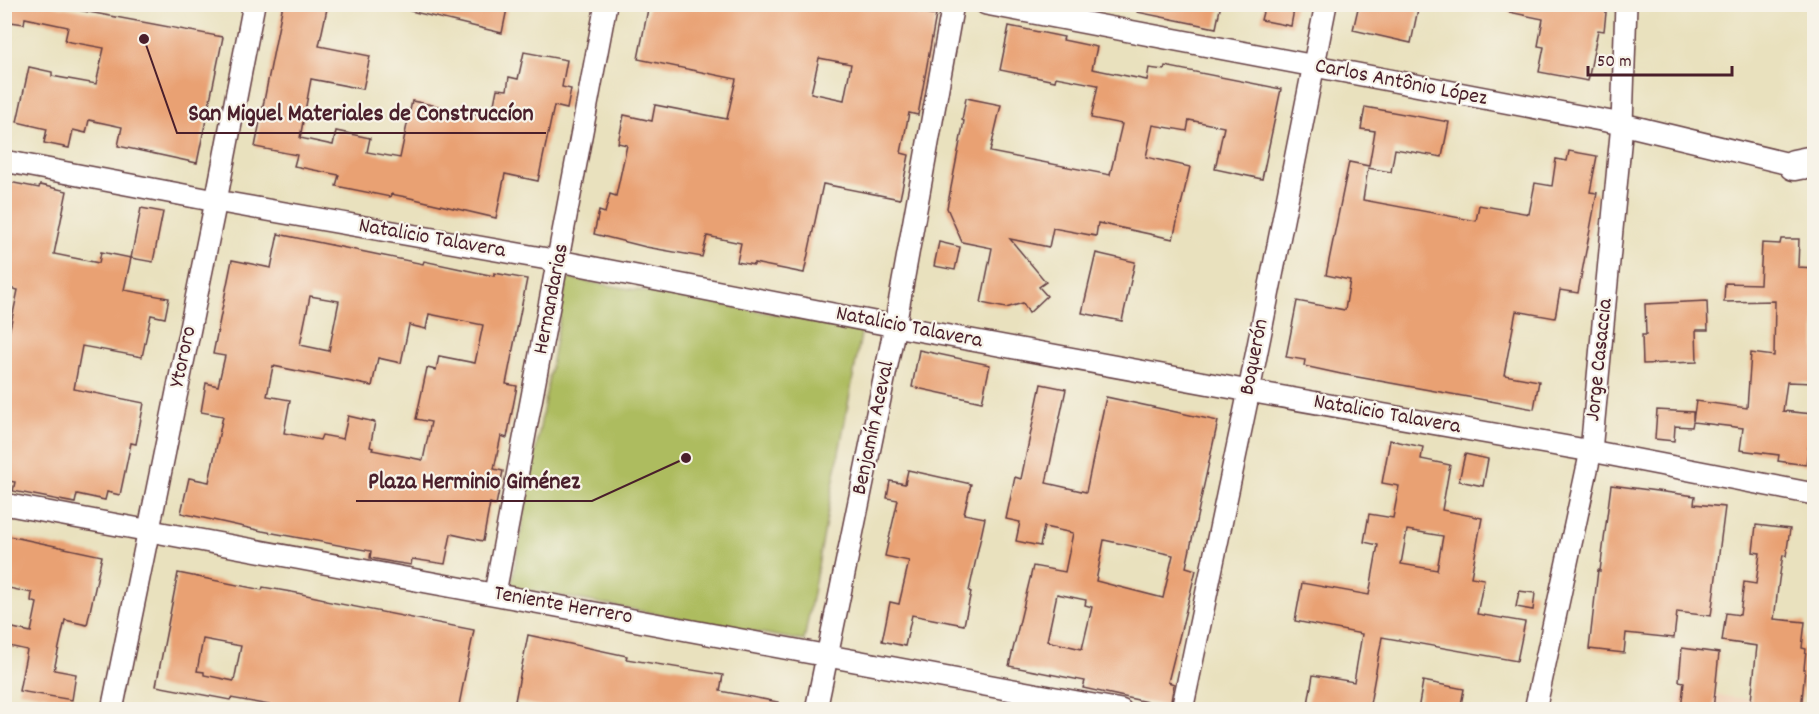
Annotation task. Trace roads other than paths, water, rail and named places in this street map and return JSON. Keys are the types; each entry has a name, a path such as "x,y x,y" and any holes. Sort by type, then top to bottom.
{"street":[{"name":"Ytororo","path":"112,710 254,4"},
{"name":"Hernandarias","path":"495,593 606,4"},
{"name":"Benjamín Aceval","path":"816,710 895,326 953,4"},
{"name":"Carlos Antônio López","path":"986,4 1622,124 1808,165"},
{"name":"Boquerón","path":"1182,710 1249,391 1326,4"},
{"name":"Jorge Casaccia","path":"1535,710 1591,451 1622,124 1626,4"},
{"name":"Natalicio Talavera","path":"4,161 559,261 895,326 1591,451 1815,494"},
{"name":"Teniente Herrero","path":"4,504 1121,710"}],"place":[{"name":"San Miguel Materiales de Construccíon","path":"144,39"},
{"name":"Plaza Herminio Giménez","path":"686,458"}]}
